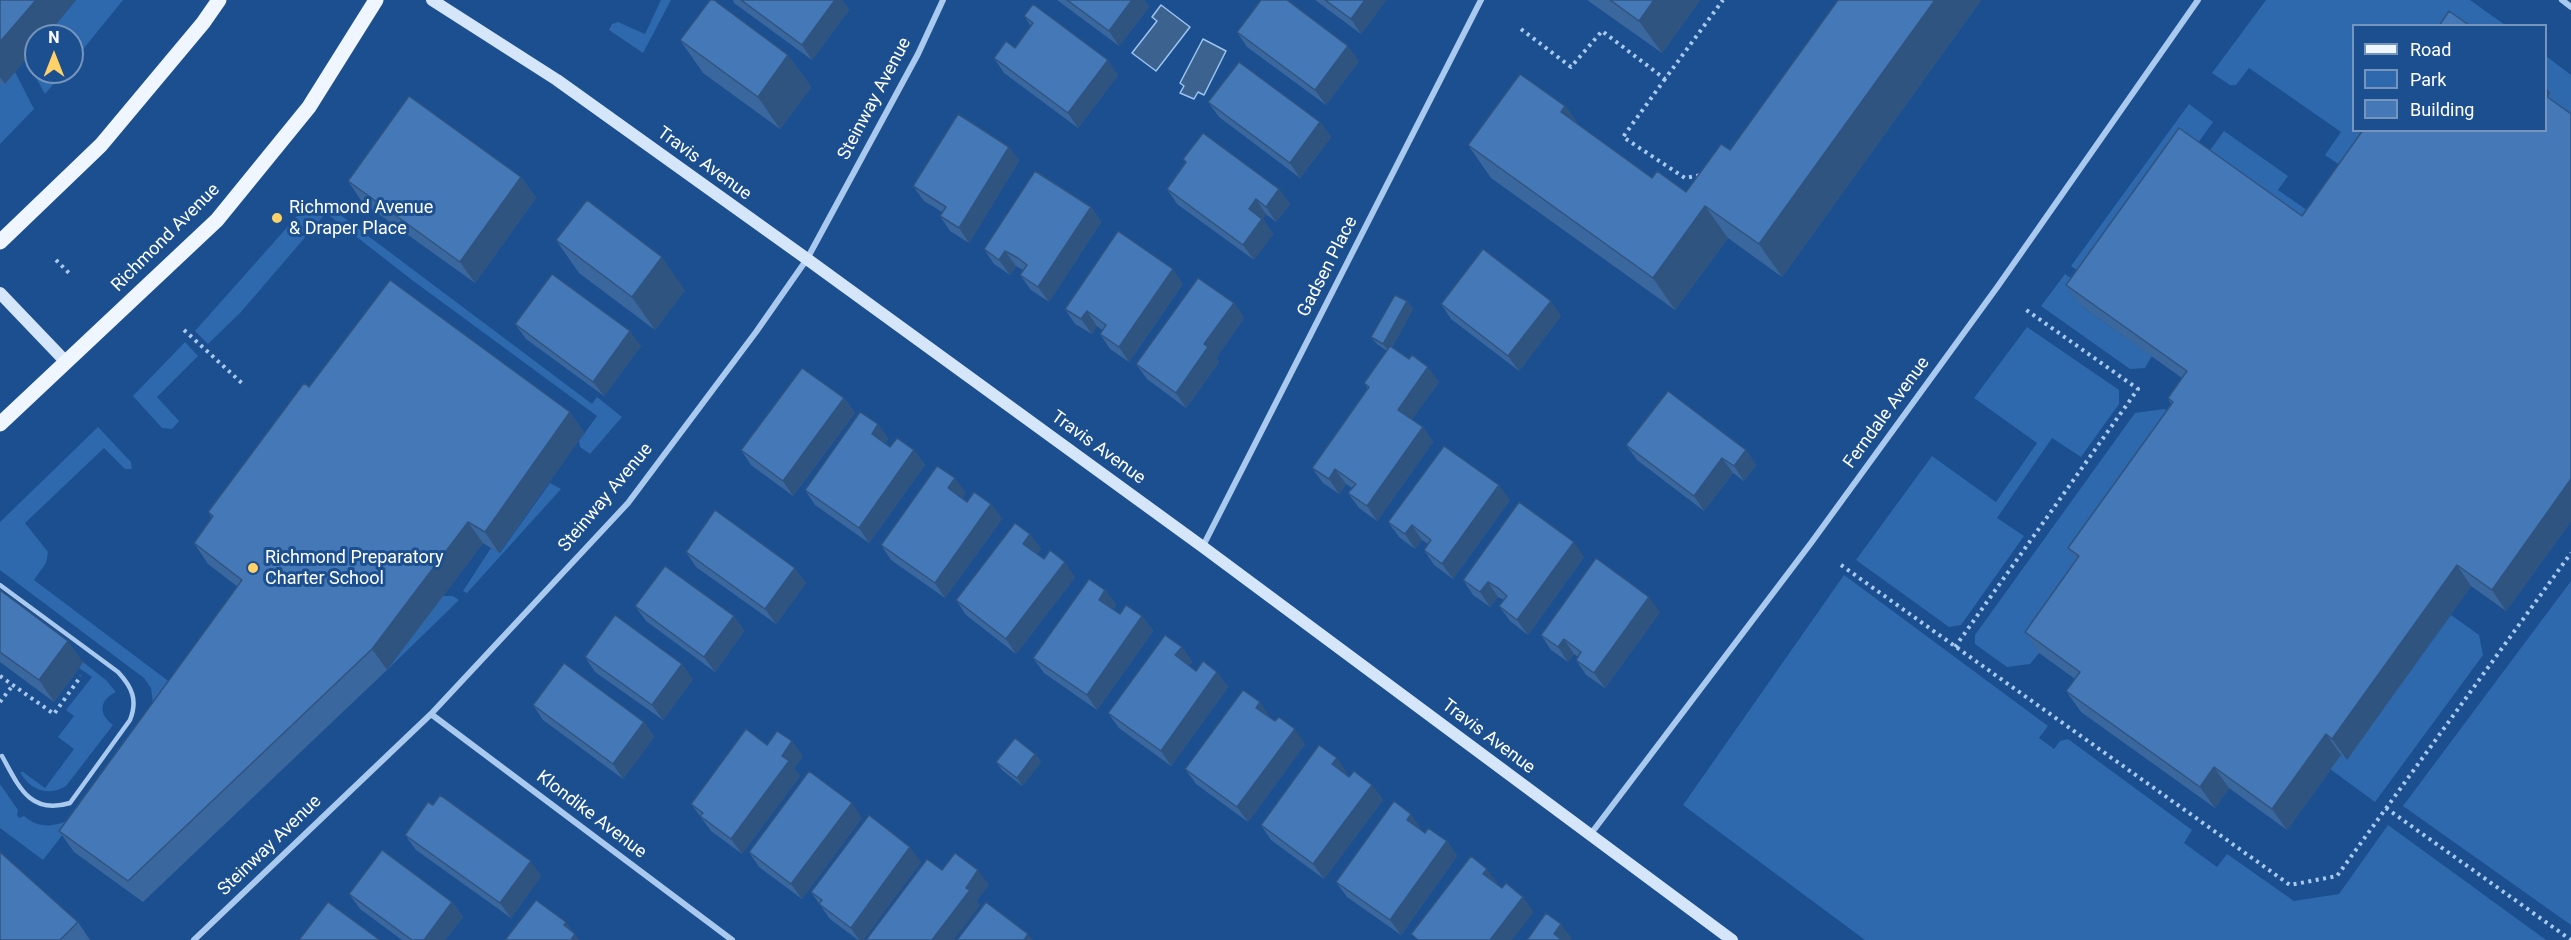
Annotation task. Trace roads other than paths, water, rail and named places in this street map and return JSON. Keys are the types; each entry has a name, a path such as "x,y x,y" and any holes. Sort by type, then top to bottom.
{"main road":[{"path":"0,242 101,145 203,23 219,0"},
{"name":"Richmond Avenue","path":"0,424 217,220 309,107 376,0"}],"street":[{"name":"Travis Avenue","path":"432,0 557,80 807,259 1203,547 1732,940"},
{"name":"Steinway Avenue","path":"194,940 431,714 628,503 756,332 807,259 918,54 943,0"},
{"name":"Gadsen Place","path":"1203,547 1481,0"},
{"name":"Ferndale Avenue","path":"1589,835 1818,534 1998,286 2198,0"},
{"path":"2562,0 2571,7"},
{"path":"0,293 66,362"},
{"name":"Klondike Avenue","path":"431,714 732,940"}],"lane":[{"path":"0,585 118,672 128,683 134,695 135,708 130,720 70,803 57,807 43,806 32,801 24,793 2,756"}],"place":[{"name":"Richmond Avenue & Draper Place","path":"277,218"},
{"name":"Richmond Preparatory Charter School","path":"253,568"}]}
